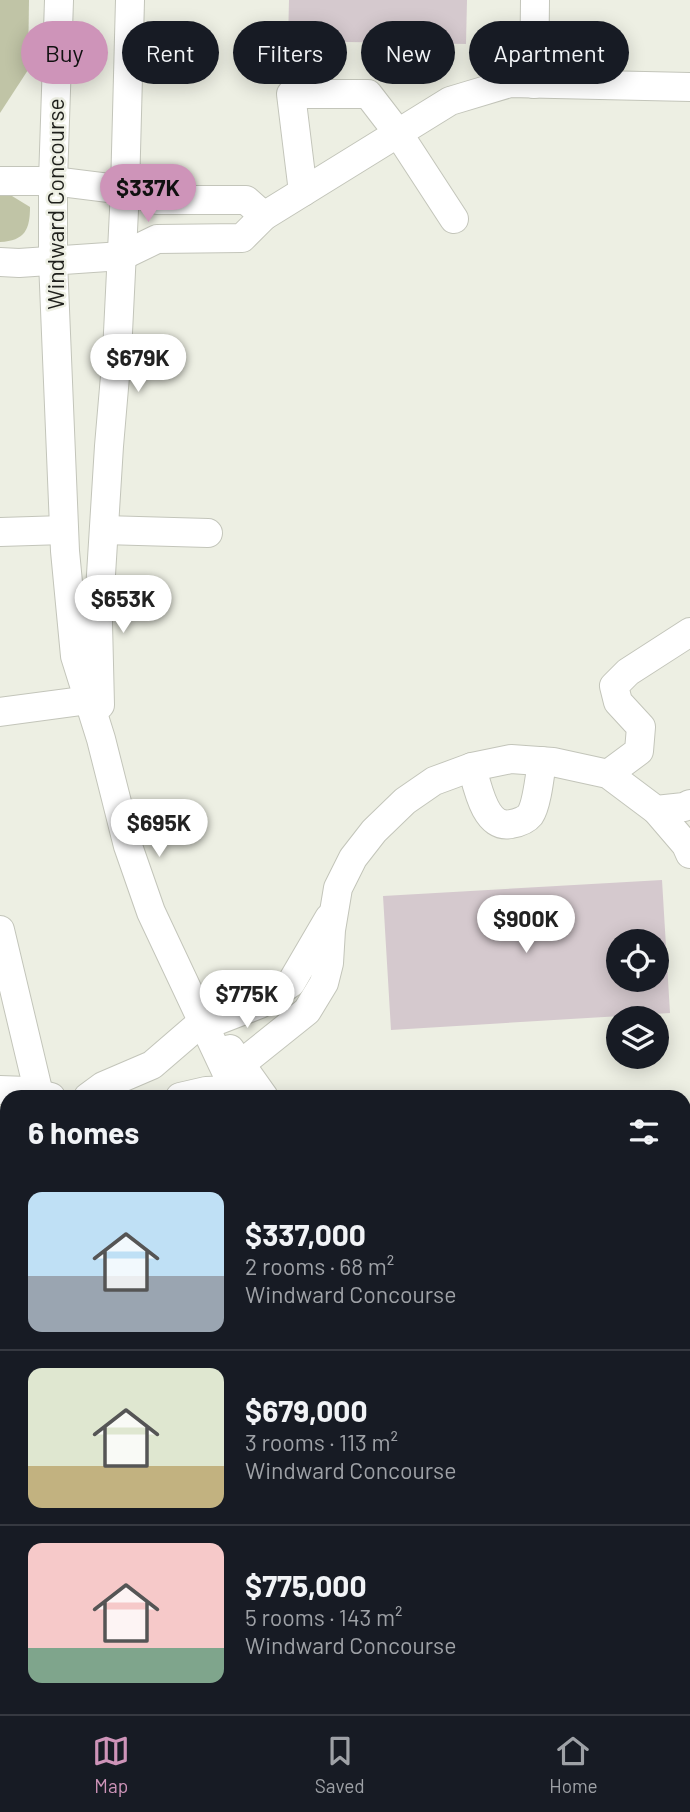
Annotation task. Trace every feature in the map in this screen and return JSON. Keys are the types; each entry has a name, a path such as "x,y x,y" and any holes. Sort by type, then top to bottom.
{"street":[{"name":"Windward Concourse","path":"59,0 53,261 64,530 75,656 101,739 128,846 146,899 187,990 207,1022 238,1084"},
{"name":"Windward Concourse","path":"101,739 98,623 122,256 130,0"},
{"path":"535,0 535,21"},
{"path":"0,262 122,256 157,239 242,238 264,216 450,101 507,84"},
{"path":"534,84 690,87"},
{"path":"303,192 291,94 368,94 398,133 454,219"},
{"path":"0,181 53,181 125,190 158,200 246,200 264,216"},
{"path":"0,532 64,530"},
{"path":"104,530 208,533"},
{"path":"608,774 639,751 641,727 618,702 614,686 628,672 690,632"},
{"path":"0,712 89,700"},
{"path":"211,1090 238,1084 307,1011 324,984 338,888 353,858 374,831 405,801 434,782 472,767 511,759 542,761 608,774 656,810 686,845 690,854"},
{"path":"472,767 484,806 493,820 505,825 519,822 530,815 542,761"},
{"path":"656,810 690,804"},
{"path":"98,1090 152,1065 207,1022 260,1004 292,983 334,909"},
{"path":"0,930 43,1090"}],"green space":[{"path":"0,0 29,0 29,21 21,21 21,81 0,113"},
{"path":"0,196 12,196 30,207 29,222 24,232 15,239 0,242"}],"building":[{"path":"289,0 467,0 466,44 455,44 455,21 361,21 361,42 347,42 347,21 288,21"},
{"path":"662,880 665,929 606,929 606,992 669,992 670,1013 669,1006 606,1006 606,1017 391,1030 383,896"}]}
